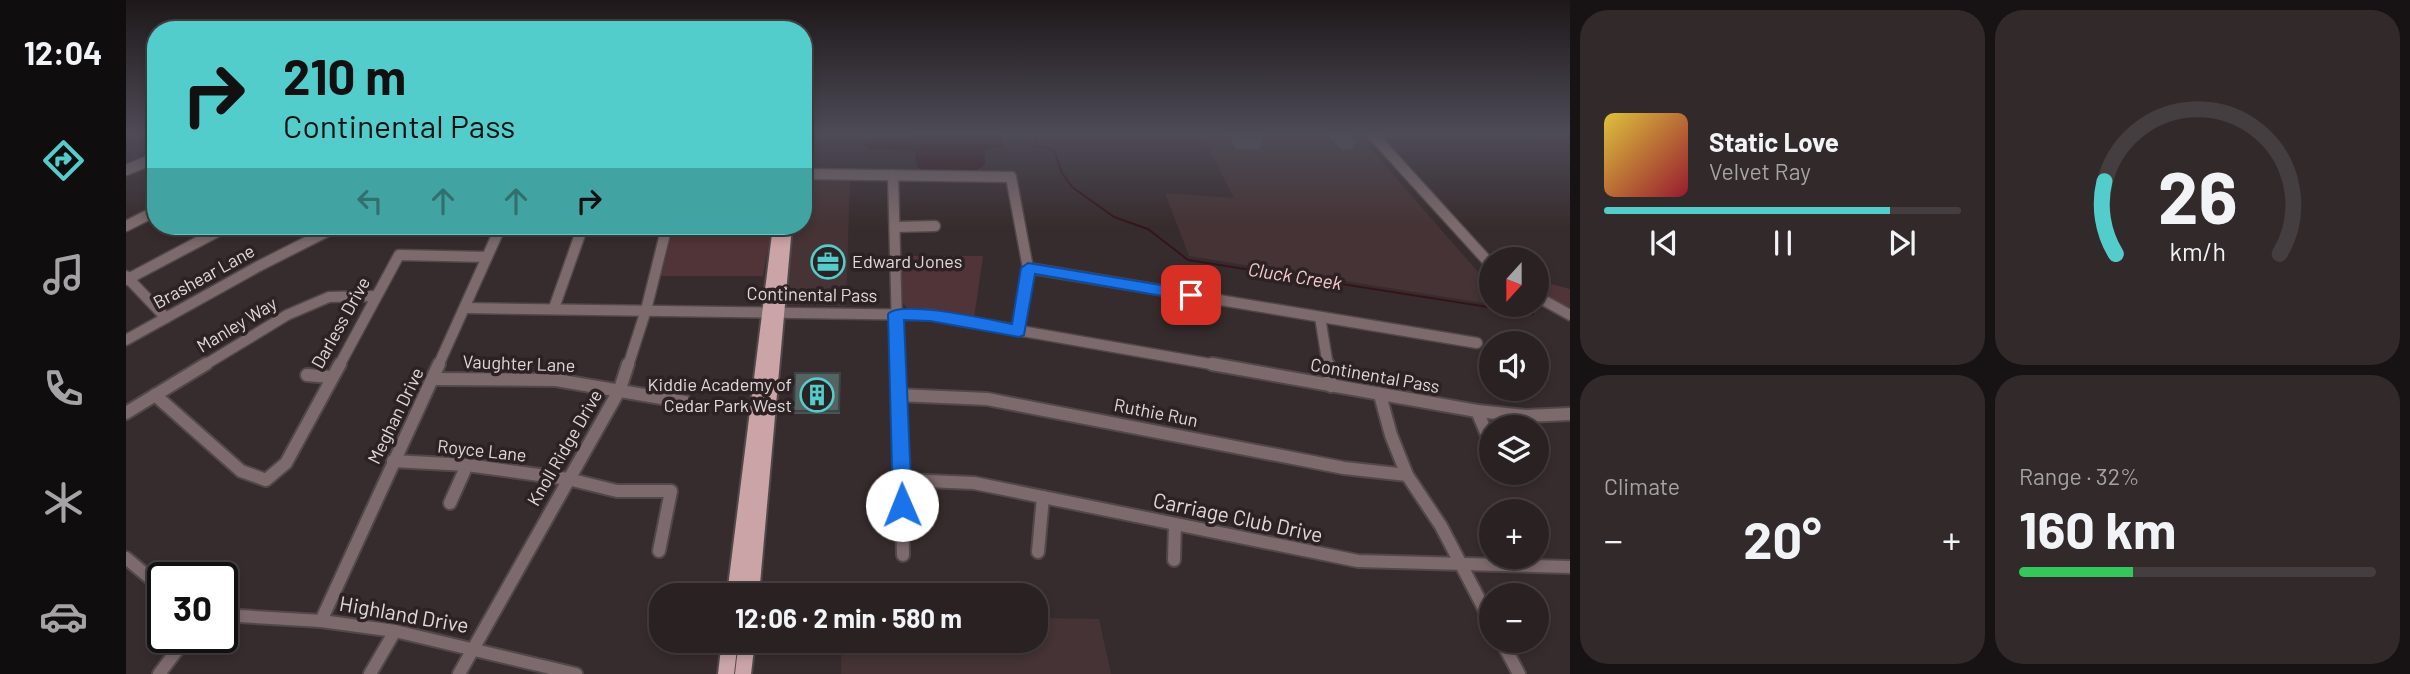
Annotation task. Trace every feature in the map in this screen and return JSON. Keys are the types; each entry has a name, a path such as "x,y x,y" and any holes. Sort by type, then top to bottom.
{"main road":[{"path":"752,583 778,235"},
{"path":"738,583 786,235"},
{"path":"726,674 728,653"},
{"path":"743,674 745,653"}],"street":[{"path":"1400,164 1479,252"},
{"path":"812,174 1011,177 1028,268 1019,331"},
{"path":"893,175 903,555"},
{"path":"126,226 147,216"},
{"path":"895,227 935,226"},
{"path":"166,318 127,278 211,235"},
{"name":"Brashear Lane","path":"126,340 321,235"},
{"name":"Meghan Drive","path":"321,621 393,461 434,379 497,235"},
{"path":"554,308 580,235"},
{"name":"Knoll Ridge Drive","path":"460,674 620,389 646,310 665,235"},
{"name":"Darless Drive","path":"155,395 242,471 266,480 286,463 399,255 487,257"},
{"path":"1028,268 1477,343"},
{"name":"Manley Way","path":"126,413 287,315 312,303 329,297 376,296"},
{"path":"1549,303 1570,315"},
{"name":"Continental Pass","path":"465,309 554,308 930,315 1477,411 1568,417"},
{"path":"1320,317 1331,386"},
{"path":"307,375 331,377"},
{"name":"Vaughter Lane","path":"434,379 556,380 685,402"},
{"path":"1380,394 1391,435 1407,475 1441,526 1479,600"},
{"name":"Ruthie Run","path":"898,395 987,399 1344,468 1407,475"},
{"path":"1477,411 1479,416"},
{"name":"Royce Lane","path":"393,461 467,465 568,479 617,491 671,491 659,551"},
{"path":"450,503 467,465"},
{"name":"Carriage Club Drive","path":"902,480 974,483 1357,562 1570,567"},
{"path":"1038,552 1043,497"},
{"path":"1174,560 1175,524"},
{"path":"128,563 147,577"},
{"name":"Highland Drive","path":"238,615 321,621 396,631 576,674"},
{"path":"370,674 396,631"},
{"path":"159,674 175,653"},
{"path":"1508,653 1519,674"}],"shaded area":[{"path":"985,164 975,171 921,170 917,166"},
{"path":"1217,164 1384,164 1479,273 1479,302 1189,256 1165,193 1234,198"},
{"path":"812,178 850,178 846,306 784,305 790,235 812,235"},
{"path":"672,235 770,235 763,276 661,276"},
{"path":"900,256 983,256 974,318 907,308 903,303"},
{"path":"1549,283 1570,289 1570,310 1549,298"},
{"path":"1048,618 1099,619 1111,674 841,674 842,653 1048,653"}],"building":[{"name":"Kiddie Academy of Cedar Park West","path":"795,373 840,373 839,411 794,411"}],"waterway":[{"name":"Cluck Creek","path":"1059,164 1072,187 1114,217 1148,229 1188,260 1479,306"}],"place":[{"name":"Edward Jones","path":"828,262"},
{"name":"Kiddie Academy of Cedar Park West","path":"817,395"}],"route":[{"path":"902,505 896,314 930,315 1019,331 1028,268 1191,295"}]}
